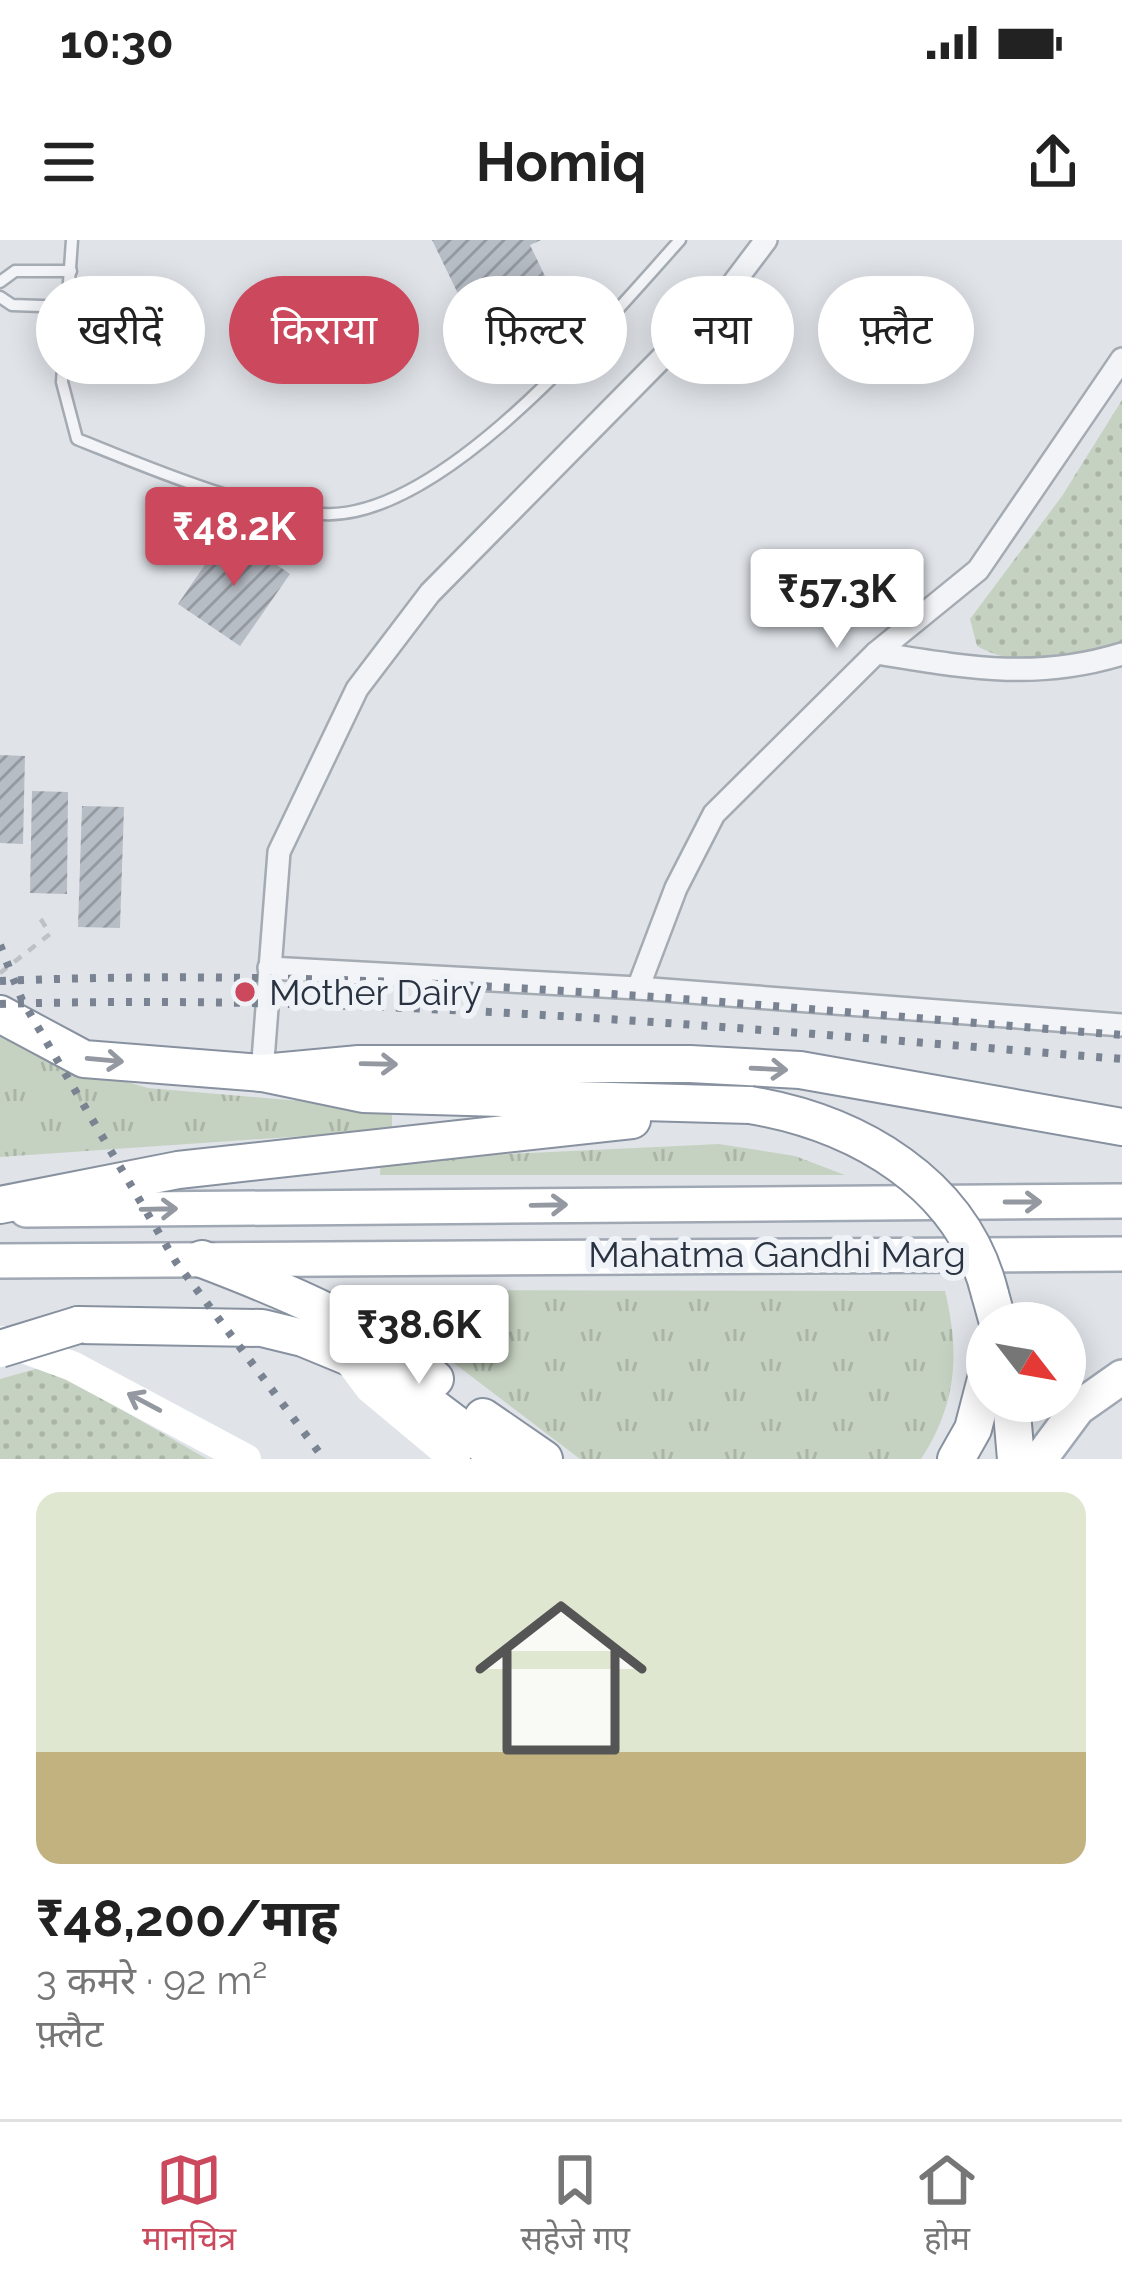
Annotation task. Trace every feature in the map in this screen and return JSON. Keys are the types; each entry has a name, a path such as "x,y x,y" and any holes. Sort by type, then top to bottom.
{"highway":[{"path":"0,1014 11,1025 84,1059 262,1073 363,1094 750,1105 815,1119 889,1155 958,1220 974,1243 990,1302"},
{"path":"262,1073 359,1064 690,1064 800,1070 1122,1126"},
{"path":"0,1208 178,1170 750,1105"},
{"path":"202,1259 316,1303 391,1345 544,1459"},
{"path":"0,1349 78,1325 262,1328 343,1352 399,1380 502,1459"},
{"path":"1013,1422 1016,1459"}],"main road":[{"name":"Mahatma Gandhi Marg","path":"0,1208 1122,1201"},
{"name":"Mahatma Gandhi Marg","path":"0,1261 1122,1254"},
{"path":"0,1340 89,1374 246,1459"},
{"path":"343,1352 370,1388 455,1459"},
{"path":"1040,1459 1078,1408 1122,1377"}],"street":[{"path":"262,1073 279,852 357,688 430,593 726,293 766,240"},
{"path":"638,988 676,888 714,814 876,653 978,570 1122,359"},
{"path":"876,653 985,670 1070,670 1122,654"},
{"path":"268,968 638,988 1122,1025"}],"lane":[{"path":"71,276 72,240"},
{"path":"63,384 77,439 200,487 325,515 399,500 486,439 602,328 680,240"},
{"path":"0,282 15,271 71,271"},
{"path":"0,297 11,305 36,306"}],"path":[{"path":"0,973 50,934 37,913"}],"green space":[{"path":"1122,400 1122,641 1087,655 1049,661 1011,658 977,646 970,619 1062,496"},
{"path":"0,1033 72,1066 148,1088 392,1109 392,1130 0,1157"},
{"path":"719,1144 795,1156 845,1175 380,1175 381,1160"},
{"path":"356,1290 945,1291 953,1336 952,1378 942,1418 921,1459 580,1459 413,1332 357,1303"},
{"path":"46,1366 207,1459 0,1459 0,1379"}],"building":[{"path":"432,240 541,240 530,245 545,276 449,276"},
{"path":"228,531 290,574 240,646 178,604"},
{"path":"0,755 25,756 23,844 0,843"},
{"path":"32,791 68,792 67,894 30,893"},
{"path":"82,806 124,807 120,928 78,927"}],"railway":[{"path":"0,945 22,1000 176,1262 324,1459"},
{"path":"0,981 140,977 421,983 1122,1035"},
{"path":"0,1004 140,1002 421,1009 1122,1059"}],"place":[{"name":"Mother Dairy","path":"245,992"}]}
